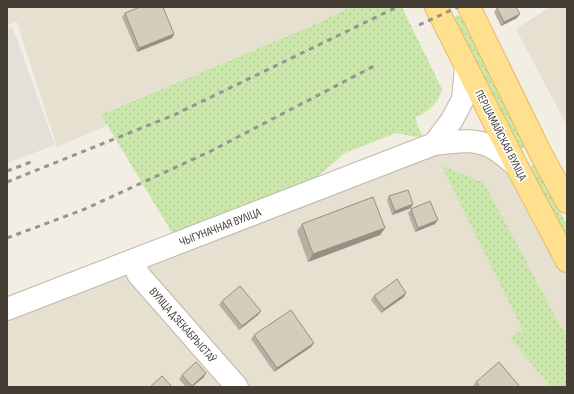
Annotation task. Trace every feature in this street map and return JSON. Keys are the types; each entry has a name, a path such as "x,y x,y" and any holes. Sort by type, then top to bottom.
{"main road":[{"name":"ПЕРШАМАЙСКАЯ ВУЛІЦА","path":"436,7 516,165 567,261"},
{"path":"469,7 540,152 567,202"}],"street":[{"path":"434,144 452,120 463,99 466,67"},
{"name":"ЧЫГУНАЧНАЯ ВУЛІЦА","path":"7,309 434,144 454,142 482,143 493,148 516,165"},
{"name":"ВУЛІЦА ДЗЕКАБРЫСТАЎ","path":"134,260 138,274 237,387"}],"shaded area":[{"path":"7,7 364,7 310,37 57,147 17,22 7,25"},
{"path":"550,7 567,7 567,126 516,29"},
{"path":"12,26 55,145 7,163 7,28"},
{"path":"490,132 567,274 567,387 7,387 7,320"}],"green space":[{"path":"351,7 402,7 442,89 436,103 424,113 415,117 422,136 415,137 396,133 345,153 316,178 174,236 101,115 321,22"},
{"path":"456,15 461,17 526,147 520,149 455,19"},
{"path":"441,165 484,183 567,338 567,387 551,387 510,338 523,330"},
{"path":"534,165 567,225 567,237 529,167"}],"building":[{"path":"140,7 163,7 174,34 139,48 125,13"},
{"path":"516,7 520,14 504,22 497,8"},
{"path":"408,190 413,204 395,211 389,196"},
{"path":"373,197 385,228 313,254 302,224"},
{"path":"430,201 438,220 418,228 411,209"},
{"path":"397,279 406,293 384,309 374,296"},
{"path":"240,286 261,311 242,326 222,301"},
{"path":"291,310 314,343 277,368 254,335"},
{"path":"196,362 206,373 192,386 182,375"},
{"path":"499,362 520,387 480,387 476,382"},
{"path":"162,376 172,387 150,387"}],"railway":[{"path":"7,182 174,115 397,7"},
{"path":"419,25 458,7"},
{"path":"7,238 85,209 211,151 376,65"},
{"path":"7,171 31,162"}]}
